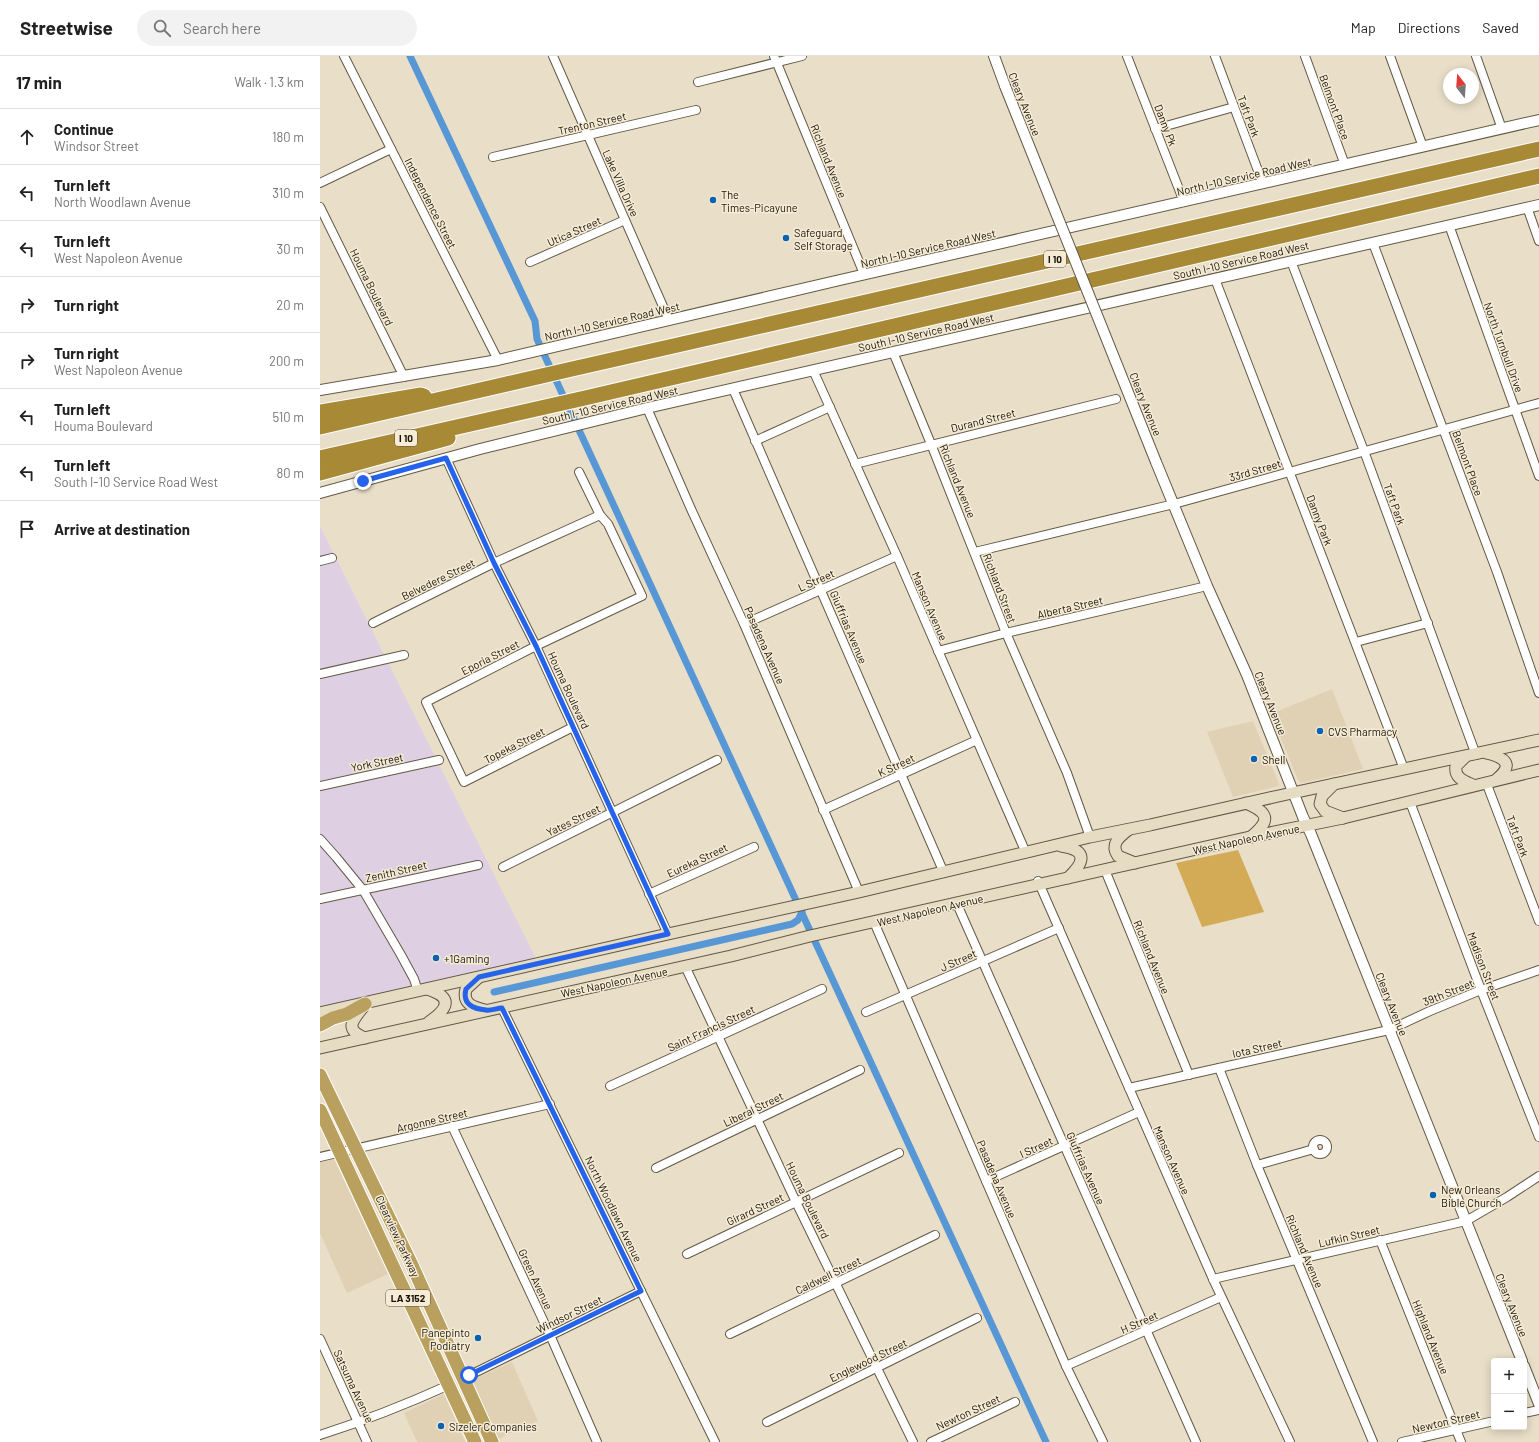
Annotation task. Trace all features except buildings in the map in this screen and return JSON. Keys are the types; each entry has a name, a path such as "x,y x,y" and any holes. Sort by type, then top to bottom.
{"highway":[{"name":"I 10","path":"320,427 572,368 1539,149"},
{"name":"I 10","path":"320,458 585,398 1539,176"},
{"path":"320,412 421,395 443,399"},
{"path":"320,473 473,432 492,418"},
{"path":"320,1026 333,1018 347,1014 365,1004"},
{"name":"Clearview Parkway","path":"320,1075 464,1378 492,1442"},
{"name":"Clearview Parkway","path":"320,1110 475,1442"},
{"path":"436,1356 443,1358 451,1374 455,1378 464,1378"},
{"path":"449,1385 458,1384 468,1404 477,1407"}],"main road":[{"path":"320,1013 944,873 1090,837 1539,740"},
{"path":"1473,785 1456,775 1456,766 1475,755 1497,756 1503,758 1506,763 1504,774 1491,781"},
{"name":"West Napoleon Avenue","path":"320,1048 957,904 1039,883 1343,818 1539,770"},
{"path":"1334,784 1322,796 1320,804 1325,811 1343,818"},
{"path":"1246,803 1262,812 1265,816 1263,826 1250,837"},
{"path":"1128,830 1119,837 1115,842 1114,847 1118,856 1135,863"},
{"path":"1058,845 1070,847 1078,851 1081,856 1082,860 1080,866 1068,878"},
{"path":"479,977 466,989 465,999 468,1004 487,1011"},
{"path":"422,990 441,995 445,999 446,1004 445,1008 440,1014 425,1024"},
{"path":"365,1004 353,1020 352,1026 354,1032 365,1038"}],"street":[{"name":"Independence Street","path":"344,56 498,360"},
{"name":"Lake Villa Drive","path":"553,56 669,320"},
{"path":"698,82 776,59 802,56"},
{"name":"Cleary Avenue","path":"994,56 1004,86 1156,462 1207,586 1247,676 1521,1358"},
{"name":"Danny Pk","path":"1127,56 1184,202"},
{"name":"Taft Park","path":"1215,56 1264,184"},
{"name":"Belmont Place","path":"1305,56 1345,165"},
{"path":"1390,56 1423,147"},
{"path":"1476,56 1502,129"},
{"name":"Richland Avenue","path":"776,59 864,274"},
{"path":"1155,129 1234,107"},
{"name":"Trenton Street","path":"493,157 696,110"},
{"name":"North I-10 Service Road West","path":"320,390 498,360 864,274 1264,184 1539,120"},
{"path":"320,183 391,149"},
{"name":"South I-10 Service Road West","path":"320,493 446,458 647,408 1539,205"},
{"name":"Houma Boulevard","path":"320,207 404,376"},
{"path":"1527,208 1539,242"},
{"name":"Utica Street","path":"530,262 626,220"},
{"name":"North Turnbull Drive","path":"1449,225 1539,476"},
{"name":"Belmont Place","path":"1373,242 1504,592 1539,693"},
{"name":"Taft Park","path":"1291,261 1364,451 1475,755"},
{"name":"Danny Park","path":"1215,279 1404,769"},
{"name":"Richland Avenue","path":"893,352 975,552"},
{"name":"Manson Avenue","path":"813,370 897,556 1026,853"},
{"name":"Giuffrias Avenue","path":"733,389 944,873"},
{"name":"Durand Street","path":"855,464 1116,399"},
{"name":"33rd Street","path":"975,552 1174,504 1539,403"},
{"path":"755,441 830,407"},
{"name":"Pasadena Avenue","path":"647,408 691,509 744,624 859,892"},
{"name":"Houma Boulevard","path":"446,458 494,563 536,646 668,934"},
{"path":"579,472 600,515"},
{"name":"Belvedere Street","path":"374,622 494,563 600,515"},
{"name":"Eporia Street","path":"464,782 426,702 536,646 642,596 608,524 600,515"},
{"name":"Richland Street","path":"975,552 1006,633"},
{"name":"L Street","path":"744,624 897,556"},
{"path":"320,561 332,558"},
{"name":"Alberta Street","path":"938,651 1006,633 1207,586"},
{"path":"1356,642 1428,623"},
{"path":"1006,633 1067,773 1090,837"},
{"path":"320,674 404,655"},
{"name":"Topeka Street","path":"464,782 573,727"},
{"name":"K Street","path":"824,810 977,740"},
{"name":"York Street","path":"320,786 439,760"},
{"name":"Yates Street","path":"503,867 717,760"},
{"name":"Taft Park","path":"1491,781 1539,921"},
{"name":"Madison Street","path":"1410,802 1481,990 1539,1137"},
{"path":"320,839 362,890 414,979 422,990"},
{"name":"Eureka Street","path":"649,894 754,846"},
{"name":"Zenith Street","path":"320,899 478,865"},
{"name":"Richland Avenue","path":"1105,870 1189,1075"},
{"name":"Manson Avenue","path":"1039,883 1213,1279 1290,1442"},
{"name":"Giuffrias Avenue","path":"957,904 1196,1442"},
{"name":"Pasadena Avenue","path":"874,922 1066,1366 1103,1442"},
{"name":"J Street","path":"866,1012 1059,928"},
{"name":"Houma Boulevard","path":"685,966 796,1202 913,1442"},
{"name":"39th Street","path":"1389,1030 1481,990 1539,970"},
{"name":"Saint Francis Street","path":"610,1086 822,989"},
{"name":"North Woodlawn Avenue","path":"502,1008 715,1442"},
{"name":"Iota Street","path":"1129,1088 1389,1030"},
{"name":"Richland Avenue","path":"1218,1068 1373,1442"},
{"name":"Liberal Street","path":"656,1168 860,1070"},
{"name":"Argonne Street","path":"320,1158 550,1104"},
{"name":"I Street","path":"986,1182 1139,1112"},
{"name":"Green Avenue","path":"452,1126 550,1335 597,1442"},
{"path":"1257,1165 1314,1149"},
{"name":"Girard Street","path":"686,1254 899,1153"},
{"name":"Lufkin Street","path":"1213,1279 1466,1221 1508,1197 1539,1176"},
{"name":"Caldwell Street","path":"730,1334 935,1235"},
{"name":"Highland Avenue","path":"1380,1240 1461,1442"},
{"name":"Windsor Street","path":"464,1378 641,1291"},
{"name":"H Street","path":"1066,1366 1222,1297"},
{"name":"Englewood Street","path":"767,1422 977,1318"},
{"name":"Satsuma Avenue","path":"320,1341 367,1442"},
{"path":"1527,1374 1539,1404"},
{"path":"320,1435 359,1423 449,1385"},
{"name":"Newton Street","path":"931,1442 1015,1402"},
{"path":"1527,1412 1539,1410"},
{"name":"Newton Street","path":"1402,1442 1491,1421"}],"shaded area":[{"path":"320,526 536,959 320,1008"},
{"path":"1332,689 1363,769 1301,783 1298,780 1271,714"},
{"path":"1253,721 1279,784 1278,786 1233,797 1207,732"},
{"path":"1238,850 1264,912 1202,927 1176,863"},
{"path":"334,1159 388,1274 347,1293 320,1233 320,1162"},
{"path":"512,1362 538,1421 498,1439 472,1380"},
{"path":"444,1394 465,1442 417,1442 404,1413"}],"waterway":[{"path":"410,56 535,321 537,339 1046,1442"},
{"path":"494,992 792,924 798,920 802,912"}],"place":[{"name":"The Times-Picayune","path":"713,200"},
{"name":"Safeguard Self Storage","path":"786,238"},
{"name":"CVS Pharmacy","path":"1320,731"},
{"name":"Shell","path":"1254,759"},
{"name":"+1Gaming","path":"436,958"},
{"name":"New Orleans Bible Church","path":"1433,1195"},
{"name":"Panepinto Podiatry","path":"478,1338"},
{"name":"Sizeler Companies","path":"441,1426"}],"route":[{"path":"363,481 446,458 494,563 536,646 668,934 479,977 466,989 464,994 468,1004 487,1011 502,1008 641,1291 469,1375"}]}
